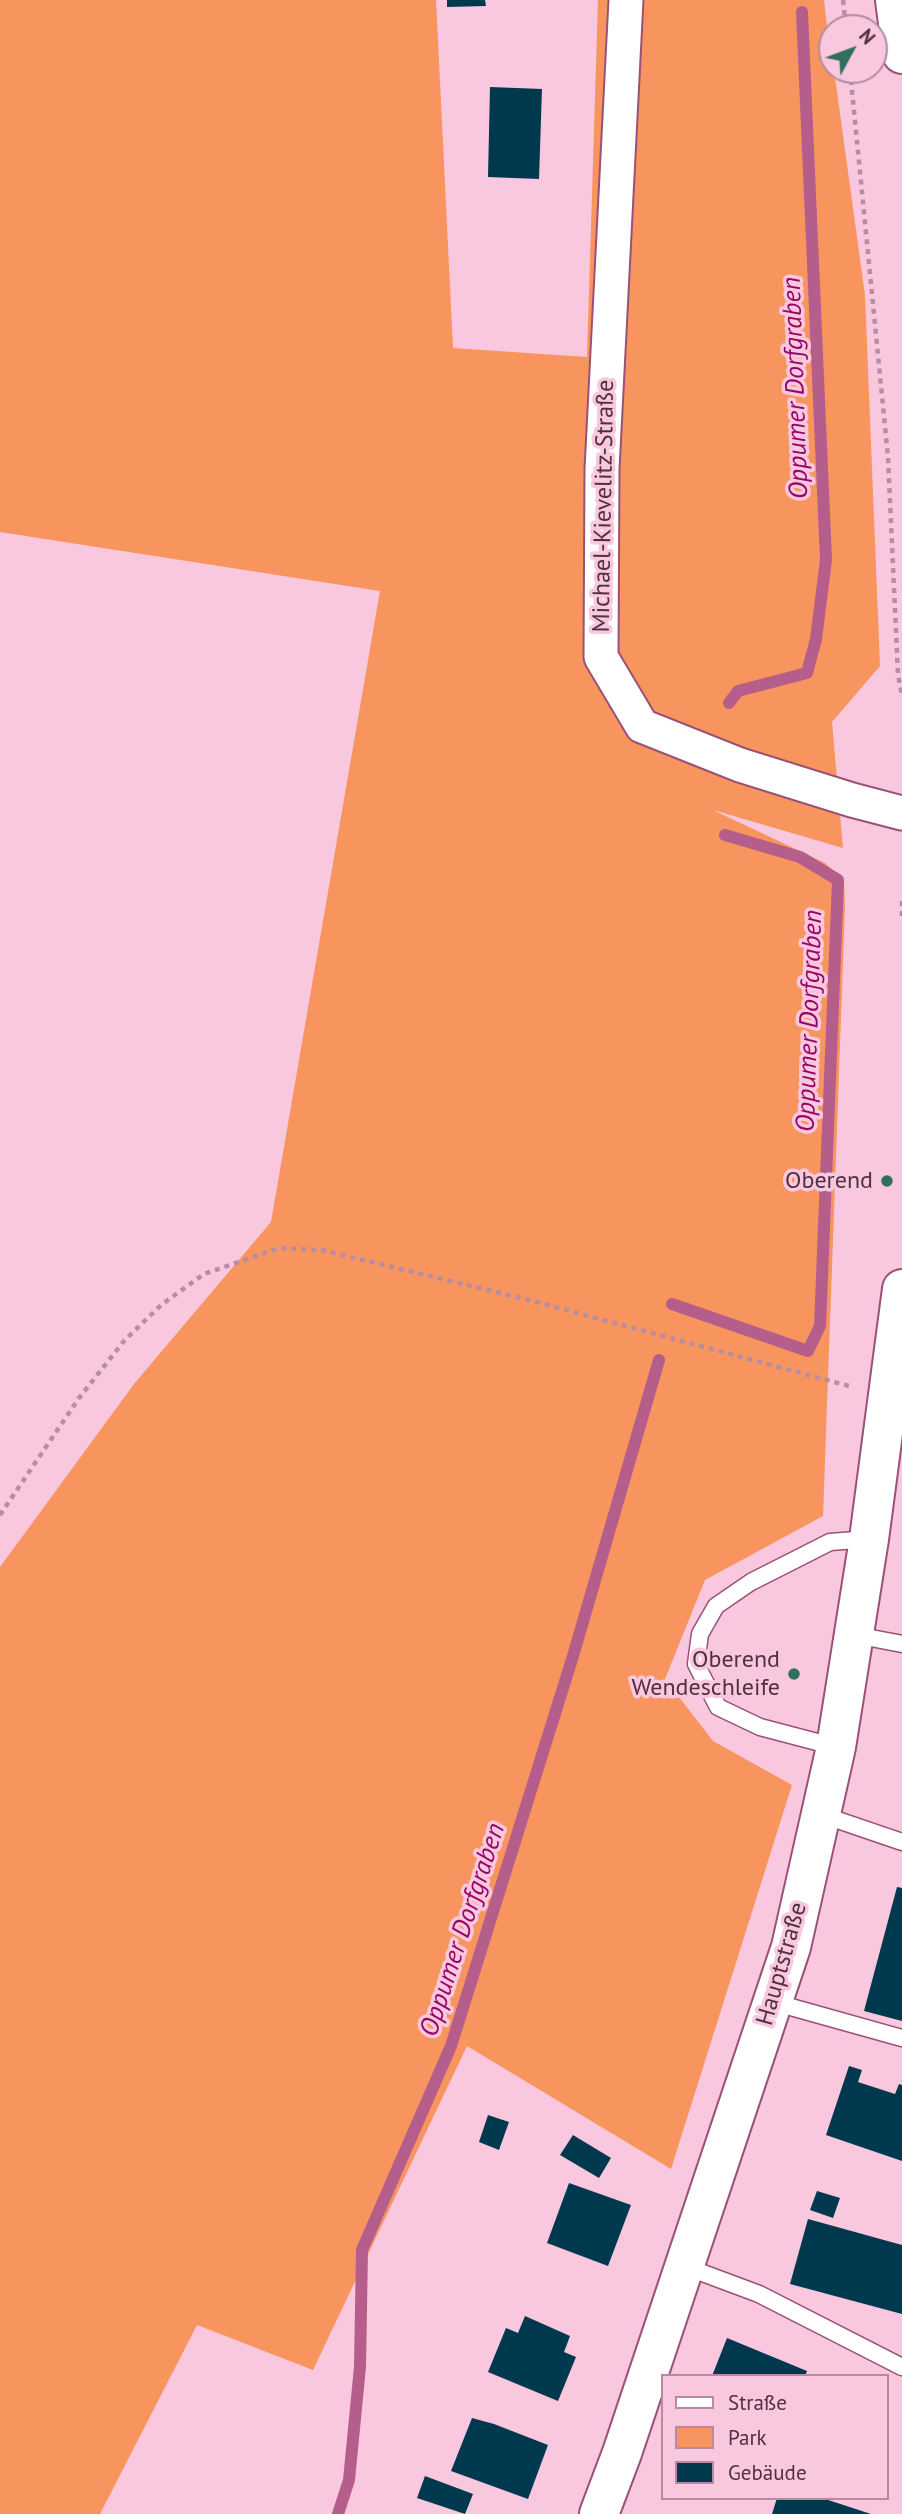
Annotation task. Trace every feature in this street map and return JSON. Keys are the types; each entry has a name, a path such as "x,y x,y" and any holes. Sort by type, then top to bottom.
{"main road":[{"name":"Hauptstraße","path":"599,2514 622,2454 791,1947 836,1747 855,1635 895,1395 902,1289"}],"street":[{"name":"Michael-Kievelitz-Straße","path":"626,0 602,469 601,657 642,726 740,765 902,813"}],"lane":[{"path":"836,1747 760,1727 718,1707 696,1664 700,1634 716,1606 751,1582 830,1542 869,1539"},
{"path":"855,1635 902,1644"},
{"path":"820,1814 902,1842"},
{"path":"773,2002 902,2038"},
{"path":"684,2266 759,2294 902,2367"}],"path":[{"path":"851,84 888,457 902,695"},
{"path":"902,901 902,916"},
{"path":"0,1515 79,1398 124,1341 161,1305 204,1275 279,1248 322,1250 529,1300 836,1384 895,1395"}],"green space":[{"path":"0,0 436,0 453,348 587,357 598,0 824,0 826,14 818,14 818,84 836,84 865,295 880,666 832,722 843,848 713,810 825,863 844,880 823,1516 705,1580 665,1679 713,1741 792,1785 671,2169 467,2046 313,2370 197,2325 100,2514 0,2514 0,1567 134,1384 271,1222 380,591 0,532"}],"building":[{"path":"447,0 485,0 486,6 447,7"},
{"path":"490,87 542,89 539,179 488,177"},
{"path":"897,1887 902,1888 902,2021 864,2011"},
{"path":"849,2066 862,2070 858,2082 895,2094 899,2084 902,2085 902,2161 826,2135"},
{"path":"488,2115 509,2122 499,2150 479,2142"},
{"path":"573,2135 611,2158 599,2178 560,2155"},
{"path":"569,2183 631,2205 608,2266 547,2243"},
{"path":"817,2191 840,2198 833,2218 810,2210"},
{"path":"808,2219 902,2245 902,2314 790,2284"},
{"path":"525,2316 570,2336 564,2352 576,2357 558,2401 488,2372 506,2328 518,2333"},
{"path":"727,2338 807,2371 806,2374 713,2374"},
{"path":"472,2418 548,2445 528,2499 451,2471"},
{"path":"425,2476 473,2494 465,2514 417,2498"},
{"path":"776,2500 828,2500 871,2514 772,2514"}],"waterway":[{"name":"Oppumer Dorfgraben","path":"729,703 738,691 807,673 816,639 826,560 802,12"},
{"name":"Oppumer Dorfgraben","path":"672,1304 808,1351 820,1326 838,880 800,857 725,835"},
{"name":"Oppumer Dorfgraben","path":"338,2514 349,2480 360,2367 362,2250 451,2046 573,1656 659,1360"}],"place":[{"name":"Oberend","path":"887,1181"},
{"name":"Oberend Wendeschleife","path":"794,1674"}]}
